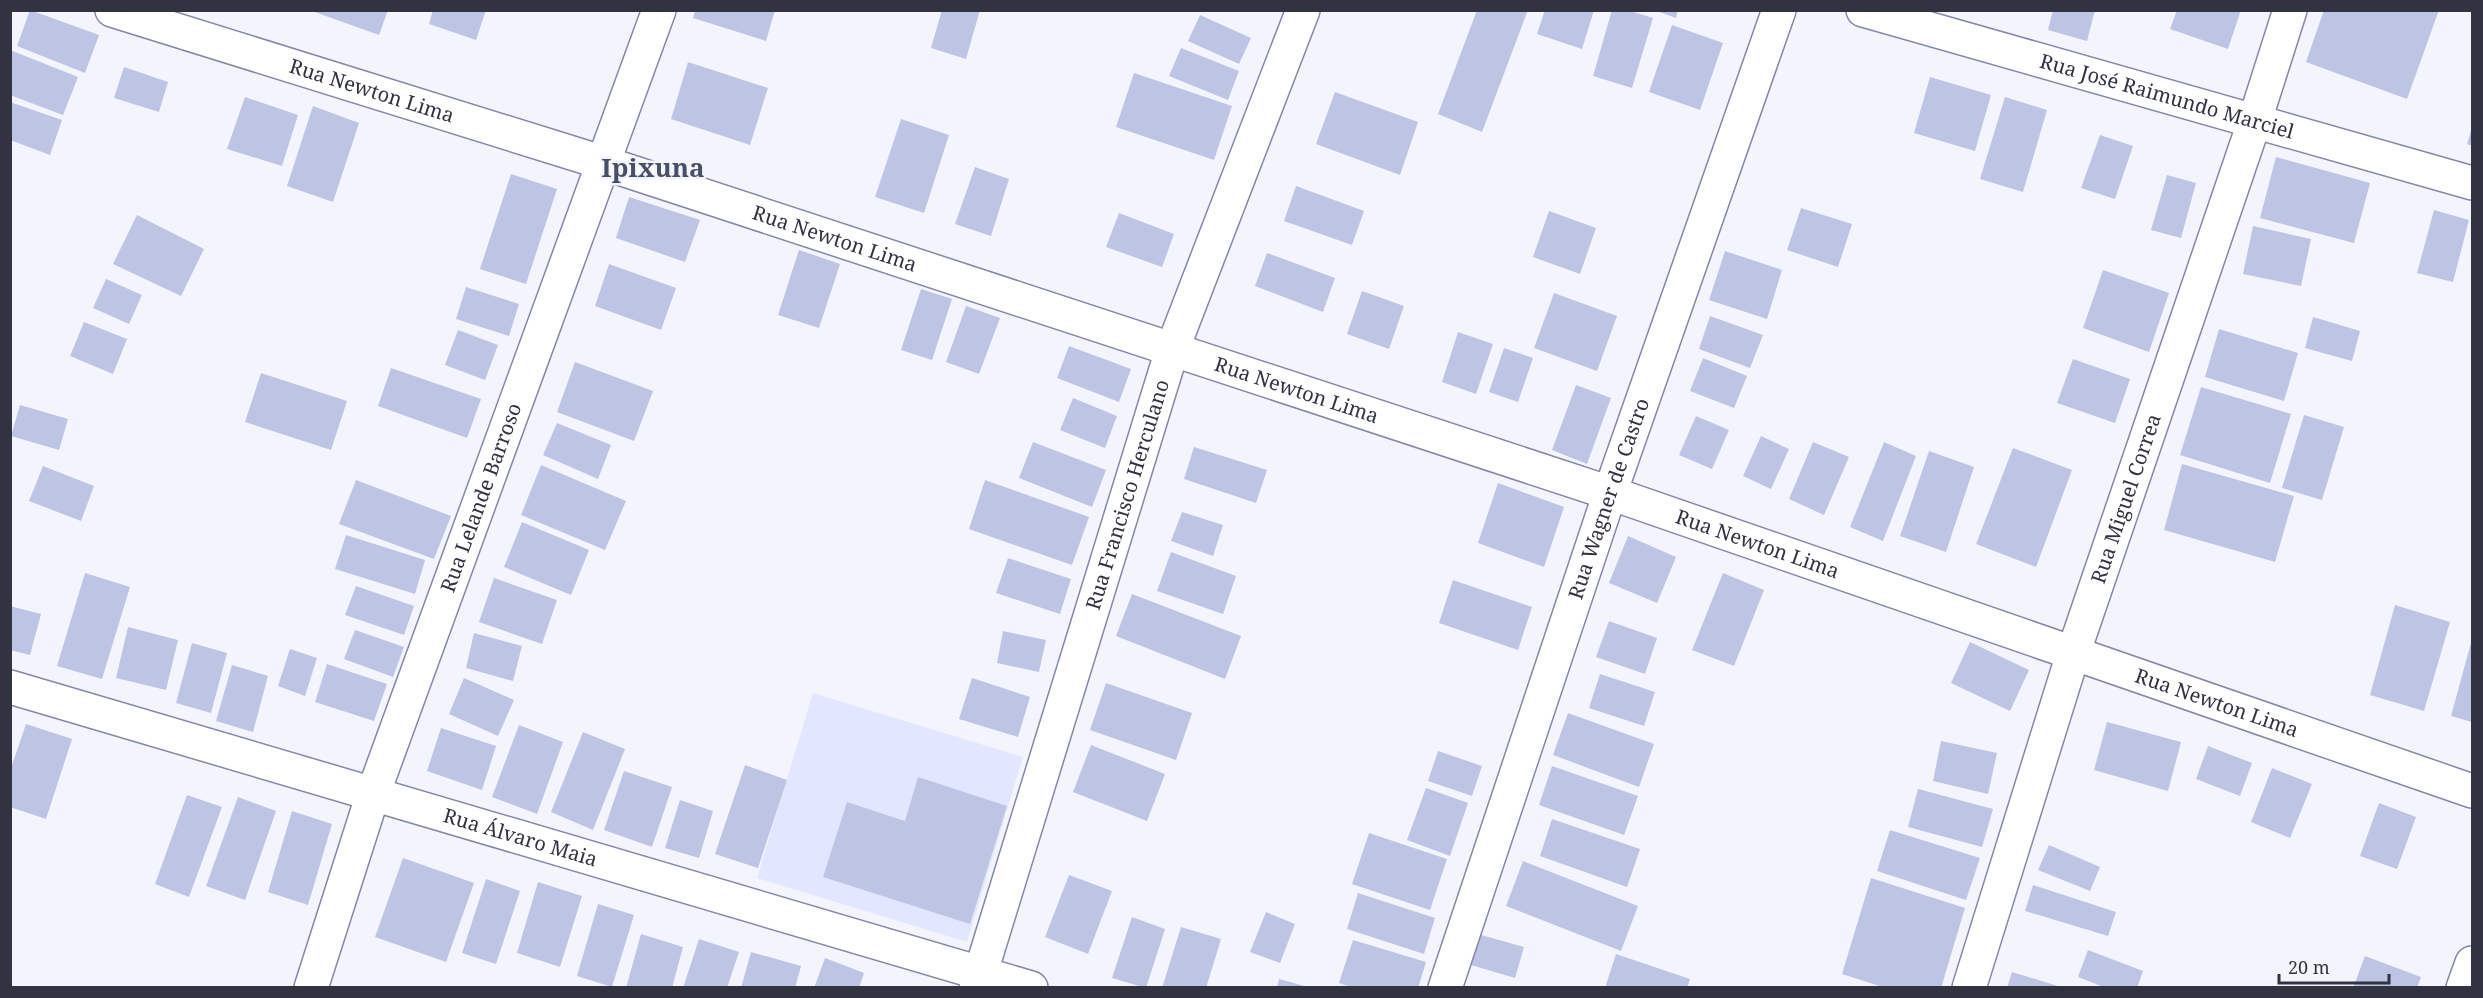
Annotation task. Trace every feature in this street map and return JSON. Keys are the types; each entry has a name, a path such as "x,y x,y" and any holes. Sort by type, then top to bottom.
{"street":[{"name":"Rua Newton Lima","path":"112,10 604,163 1610,493 2472,791"},
{"name":"Rua Lelande Barroso","path":"311,987 373,794 659,10"},
{"name":"Rua Francisco Herculano","path":"978,979 1172,350 1303,10"},
{"name":"Rua Wagner de Castro","path":"1445,987 1610,493 1779,10"},
{"name":"Rua José Raimundo Marciel","path":"1863,10 2472,183"},
{"name":"Rua Miguel Correa","path":"1969,987 2073,654 2255,120 2290,10"},
{"name":"Rua Álvaro Maia","path":"10,687 373,794 978,979 1031,987"},
{"path":"2463,987 2472,963"}],"shaded area":[{"path":"813,693 1023,757 967,942 757,878"}],"building":[{"path":"30,10 99,35 85,73 17,46"},
{"path":"309,10 388,10 379,35"},
{"path":"433,10 486,10 476,40 429,24"},
{"path":"695,10 775,10 766,41 693,18"},
{"path":"942,10 980,10 966,59 931,48"},
{"path":"1477,10 1528,10 1482,132 1438,114"},
{"path":"1545,10 1594,10 1582,49 1537,34"},
{"path":"1612,10 1627,10 1653,18 1632,88 1593,76"},
{"path":"1654,10 1678,10 1676,18"},
{"path":"2053,10 2095,10 2087,41 2048,30"},
{"path":"2177,10 2241,10 2228,49 2170,29"},
{"path":"2324,10 2439,10 2407,99 2306,62"},
{"path":"1200,15 1251,38 1239,64 1188,41"},
{"path":"1672,25 1723,43 1700,110 1649,92"},
{"path":"1181,48 1239,71 1228,100 1169,76"},
{"path":"10,50 78,77 63,115 10,95"},
{"path":"688,62 768,88 750,145 671,119"},
{"path":"124,67 168,82 159,112 114,98"},
{"path":"1134,73 1232,106 1214,160 1116,127"},
{"path":"1930,77 1991,95 1975,151 1914,133"},
{"path":"1335,92 1418,122 1400,175 1316,144"},
{"path":"245,97 298,115 282,166 227,149"},
{"path":"2005,97 2047,110 2023,192 1980,179"},
{"path":"10,102 62,120 50,155 10,140"},
{"path":"313,106 359,123 333,202 287,186"},
{"path":"901,119 949,135 924,213 875,197"},
{"path":"2472,127 2472,146 2467,144"},
{"path":"2100,135 2133,146 2115,199 2081,188"},
{"path":"2276,157 2370,183 2354,243 2260,218"},
{"path":"975,167 1009,179 991,236 955,224"},
{"path":"511,174 557,189 526,284 480,269"},
{"path":"2167,175 2196,183 2181,238 2151,230"},
{"path":"1296,186 1364,211 1352,245 1284,221"},
{"path":"629,197 700,220 685,262 616,238"},
{"path":"1801,208 1852,224 1838,267 1787,250"},
{"path":"2434,210 2469,220 2453,282 2417,273"},
{"path":"1549,211 1596,228 1580,274 1533,257"},
{"path":"1119,213 1174,234 1162,267 1106,247"},
{"path":"137,215 204,249 181,296 113,264"},
{"path":"2253,226 2311,239 2301,286 2243,274"},
{"path":"799,250 840,264 819,328 778,315"},
{"path":"1725,251 1782,270 1767,319 1709,300"},
{"path":"1267,253 1335,278 1323,312 1255,286"},
{"path":"609,264 676,288 661,330 595,306"},
{"path":"2103,270 2169,293 2149,352 2083,328"},
{"path":"106,279 142,295 129,324 93,308"},
{"path":"466,287 519,304 509,336 456,319"},
{"path":"921,289 952,299 932,360 901,350"},
{"path":"1362,291 1404,306 1389,349 1347,334"},
{"path":"1554,293 1617,316 1597,371 1534,348"},
{"path":"966,306 1000,318 979,374 946,362"},
{"path":"1710,316 1763,335 1750,368 1699,349"},
{"path":"2313,317 2360,331 2352,361 2305,348"},
{"path":"84,322 127,339 113,374 70,356"},
{"path":"2219,329 2298,353 2284,401 2205,377"},
{"path":"458,330 498,345 485,380 445,365"},
{"path":"1458,332 1493,344 1476,394 1442,382"},
{"path":"1069,346 1131,369 1119,402 1057,378"},
{"path":"1504,348 1533,358 1518,402 1489,392"},
{"path":"1703,358 1747,376 1734,408 1690,391"},
{"path":"2073,359 2130,379 2115,423 2057,403"},
{"path":"575,362 653,391 634,441 557,412"},
{"path":"391,368 481,399 467,438 378,406"},
{"path":"261,373 347,401 331,450 245,422"},
{"path":"1576,385 1611,398 1587,464 1552,450"},
{"path":"2201,387 2291,414 2270,483 2180,455"},
{"path":"1073,398 1117,416 1105,448 1060,430"},
{"path":"20,405 68,419 59,450 11,436"},
{"path":"2304,415 2344,427 2322,500 2282,488"},
{"path":"1696,416 1729,430 1712,469 1679,455"},
{"path":"557,423 611,445 598,479 543,455"},
{"path":"1761,436 1789,449 1771,489 1743,476"},
{"path":"1033,442 1106,470 1092,507 1019,478"},
{"path":"1813,442 1849,457 1824,515 1789,499"},
{"path":"1884,442 1916,456 1883,541 1850,527"},
{"path":"1194,447 1267,470 1256,503 1184,479"},
{"path":"2013,448 2072,470 2036,567 1976,544"},
{"path":"1929,451 1974,467 1946,552 1900,536"},
{"path":"2182,464 2294,496 2275,562 2164,530"},
{"path":"541,465 626,501 605,550 521,515"},
{"path":"43,466 94,486 81,521 29,501"},
{"path":"356,480 451,516 434,559 339,524"},
{"path":"985,480 1089,517 1072,565 969,529"},
{"path":"1498,483 1564,507 1544,567 1478,543"},
{"path":"1182,512 1223,525 1213,556 1171,541"},
{"path":"522,522 589,550 571,595 504,567"},
{"path":"346,535 425,560 415,594 335,569"},
{"path":"1628,536 1676,557 1657,603 1609,583"},
{"path":"1171,552 1236,576 1223,614 1157,591"},
{"path":"1008,558 1071,579 1060,614 996,593"},
{"path":"85,573 130,587 102,679 57,666"},
{"path":"1723,573 1764,590 1734,666 1692,650"},
{"path":"494,578 557,600 542,644 479,622"},
{"path":"1453,580 1532,607 1518,650 1439,623"},
{"path":"356,586 414,606 404,635 345,615"},
{"path":"1132,594 1241,636 1225,679 1116,636"},
{"path":"2395,605 2450,622 2424,711 2370,695"},
{"path":"10,606 41,614 30,655 10,650"},
{"path":"1609,621 1657,638 1645,674 1596,657"},
{"path":"128,627 178,640 166,690 116,678"},
{"path":"355,630 404,647 393,677 344,659"},
{"path":"1003,631 1046,640 1039,672 997,663"},
{"path":"474,633 522,646 513,681 466,668"},
{"path":"2472,639 2472,722 2451,716"},
{"path":"1970,642 2029,670 2010,711 1951,683"},
{"path":"192,643 227,653 211,713 176,703"},
{"path":"290,649 317,658 305,696 278,686"},
{"path":"327,664 387,684 374,721 315,702"},
{"path":"232,665 268,676 253,732 216,721"},
{"path":"1600,674 1655,692 1644,726 1589,708"},
{"path":"464,678 514,700 498,736 449,714"},
{"path":"972,678 1030,697 1018,737 959,719"},
{"path":"1106,683 1192,713 1176,760 1090,730"},
{"path":"1568,713 1654,744 1639,787 1553,755"},
{"path":"2107,722 2181,742 2168,791 2094,770"},
{"path":"26,724 72,739 46,819 10,807 10,771"},
{"path":"519,725 563,742 537,814 492,797"},
{"path":"441,728 496,746 482,790 427,771"},
{"path":"583,732 625,749 593,830 551,812"},
{"path":"1941,741 1997,753 1988,794 1933,781"},
{"path":"1091,745 1165,774 1147,821 1073,792"},
{"path":"2208,746 2252,763 2240,796 2196,779"},
{"path":"1438,751 1482,766 1472,796 1428,781"},
{"path":"745,765 787,780 758,868 715,854"},
{"path":"1552,766 1638,796 1624,835 1539,805"},
{"path":"2272,768 2312,784 2290,838 2251,822"},
{"path":"624,771 672,787 652,847 604,830"},
{"path":"918,777 1007,806 970,924 823,877 847,802 905,821"},
{"path":"1426,788 1468,803 1450,856 1407,840"},
{"path":"1918,789 1993,809 1982,847 1908,827"},
{"path":"187,795 222,807 189,897 155,884"},
{"path":"238,797 276,811 245,900 206,886"},
{"path":"680,800 713,811 699,858 665,848"},
{"path":"2379,803 2416,817 2397,869 2360,856"},
{"path":"292,811 332,824 308,905 268,892"},
{"path":"1552,819 1640,849 1627,887 1540,856"},
{"path":"1890,830 1980,858 1966,900 1877,871"},
{"path":"1369,833 1447,859 1430,910 1352,884"},
{"path":"2049,845 2100,867 2090,891 2038,870"},
{"path":"403,858 474,883 446,962 375,937"},
{"path":"1523,861 1638,906 1621,951 1506,906"},
{"path":"1069,875 1112,891 1088,954 1045,937"},
{"path":"1871,878 1965,908 1941,988 1886,988 1842,974"},
{"path":"486,879 520,891 496,964 462,953"},
{"path":"538,882 582,896 560,967 517,953"},
{"path":"2033,885 2116,912 2108,936 2025,911"},
{"path":"1358,893 1435,918 1424,954 1347,929"},
{"path":"598,904 634,915 612,987 577,976"},
{"path":"1266,912 1295,924 1280,963 1250,952"},
{"path":"1132,917 1165,929 1146,988 1112,978"},
{"path":"1181,927 1221,939 1206,988 1162,988"},
{"path":"641,934 683,947 672,988 626,988"},
{"path":"1481,935 1524,947 1515,978 1471,965"},
{"path":"699,939 739,952 727,988 683,988"},
{"path":"1353,940 1426,962 1418,988 1354,988 1339,983"},
{"path":"2088,950 2143,971 2137,988 2106,988 2078,977"},
{"path":"751,952 801,966 795,988 741,988"},
{"path":"1616,954 1690,979 1687,988 1605,988"},
{"path":"2365,956 2421,977 2417,988 2353,988"},
{"path":"825,958 864,973 859,988 814,988"},
{"path":"2012,972 2061,987 2061,988 2007,988"},
{"path":"1279,979 1308,987 1308,988 1277,988"}],"district":[{"name":"Ipixuna","path":"653,168"}]}
